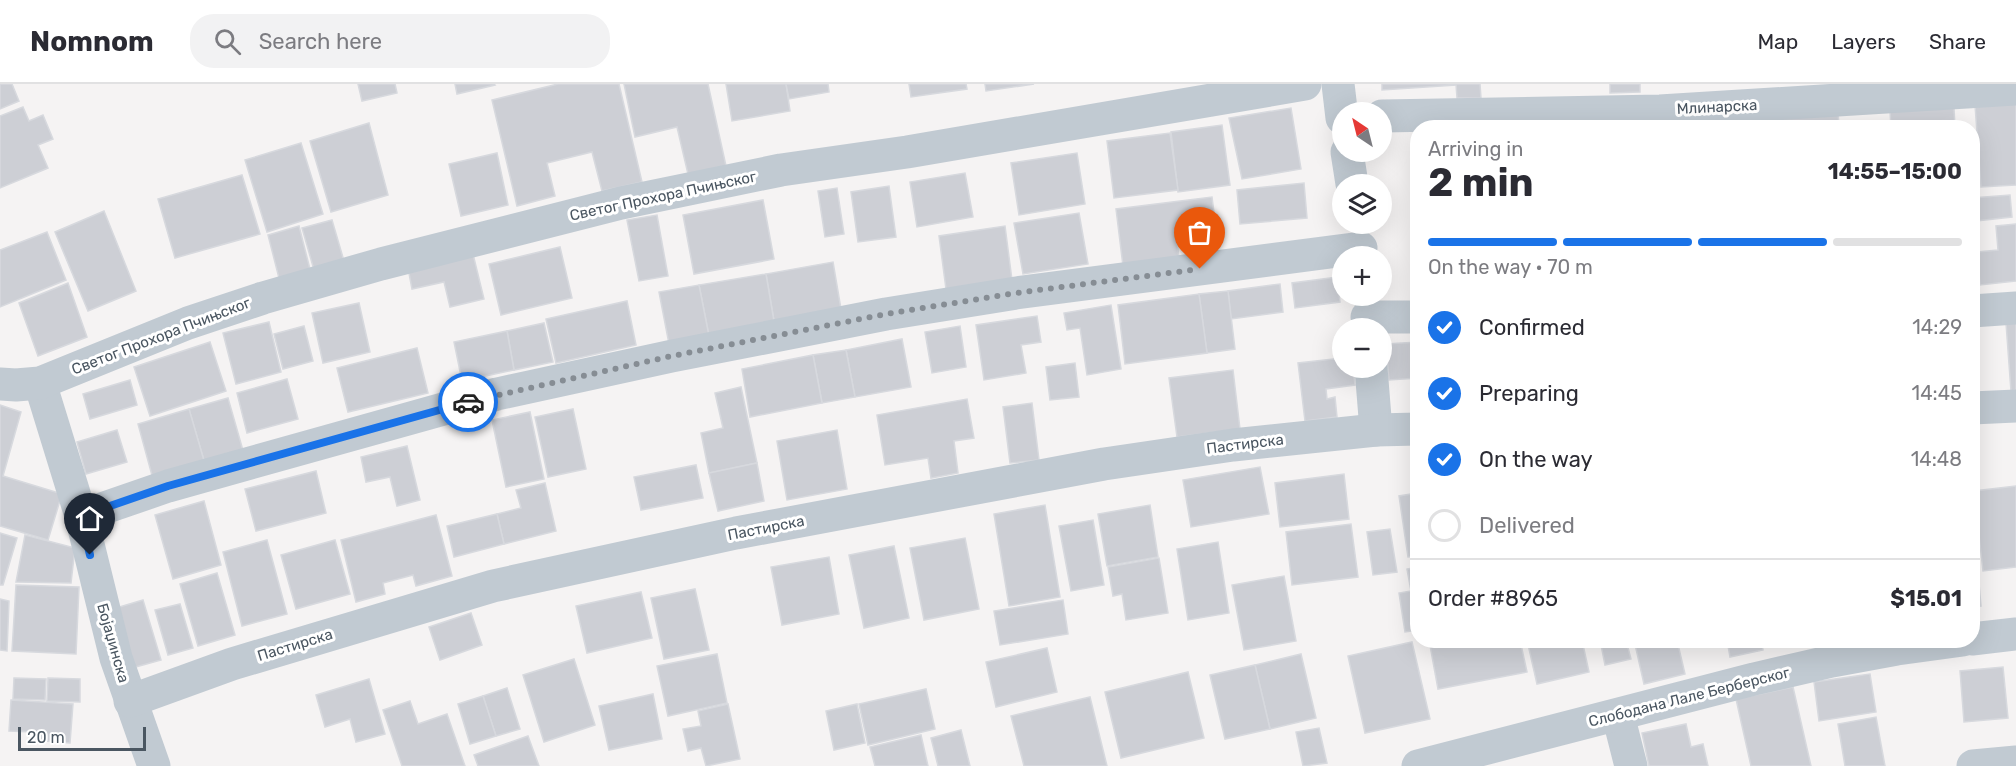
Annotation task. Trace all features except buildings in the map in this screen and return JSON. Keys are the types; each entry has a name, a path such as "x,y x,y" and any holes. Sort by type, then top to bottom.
{"street":[{"name":"Светог Прохора Пчињског","path":"40,382 188,323 263,298 392,261 621,203 781,170 907,152 1305,84"},
{"path":"1338,84 1340,102"},
{"name":"Млинарска","path":"1392,116 1660,111 2016,89"},
{"path":"81,516 180,483 497,394 886,314 1360,243"},
{"path":"1980,310 2016,308"},
{"path":"1367,314 1410,317"},
{"path":"1372,378 1376,430"},
{"path":"0,384 40,382"},
{"name":"Бојаџинска","path":"40,382 81,516 116,658 154,766"},
{"path":"1980,408 2016,406"},
{"name":"Пастирска","path":"130,701 232,664 493,586 759,529 1104,464 1233,445 1376,430 1410,429"},
{"path":"1980,638 2016,634"},
{"name":"Слободана Лале Берберског","path":"1418,766 1755,679 1897,648"},
{"path":"1618,715 1632,766"},
{"path":"1973,766 2016,762"}],"way so far":[{"path":"468,402 672,356 886,314 1016,293 1200,269"}],"route":[{"path":"90,555 81,516 168,486 468,402"}]}
